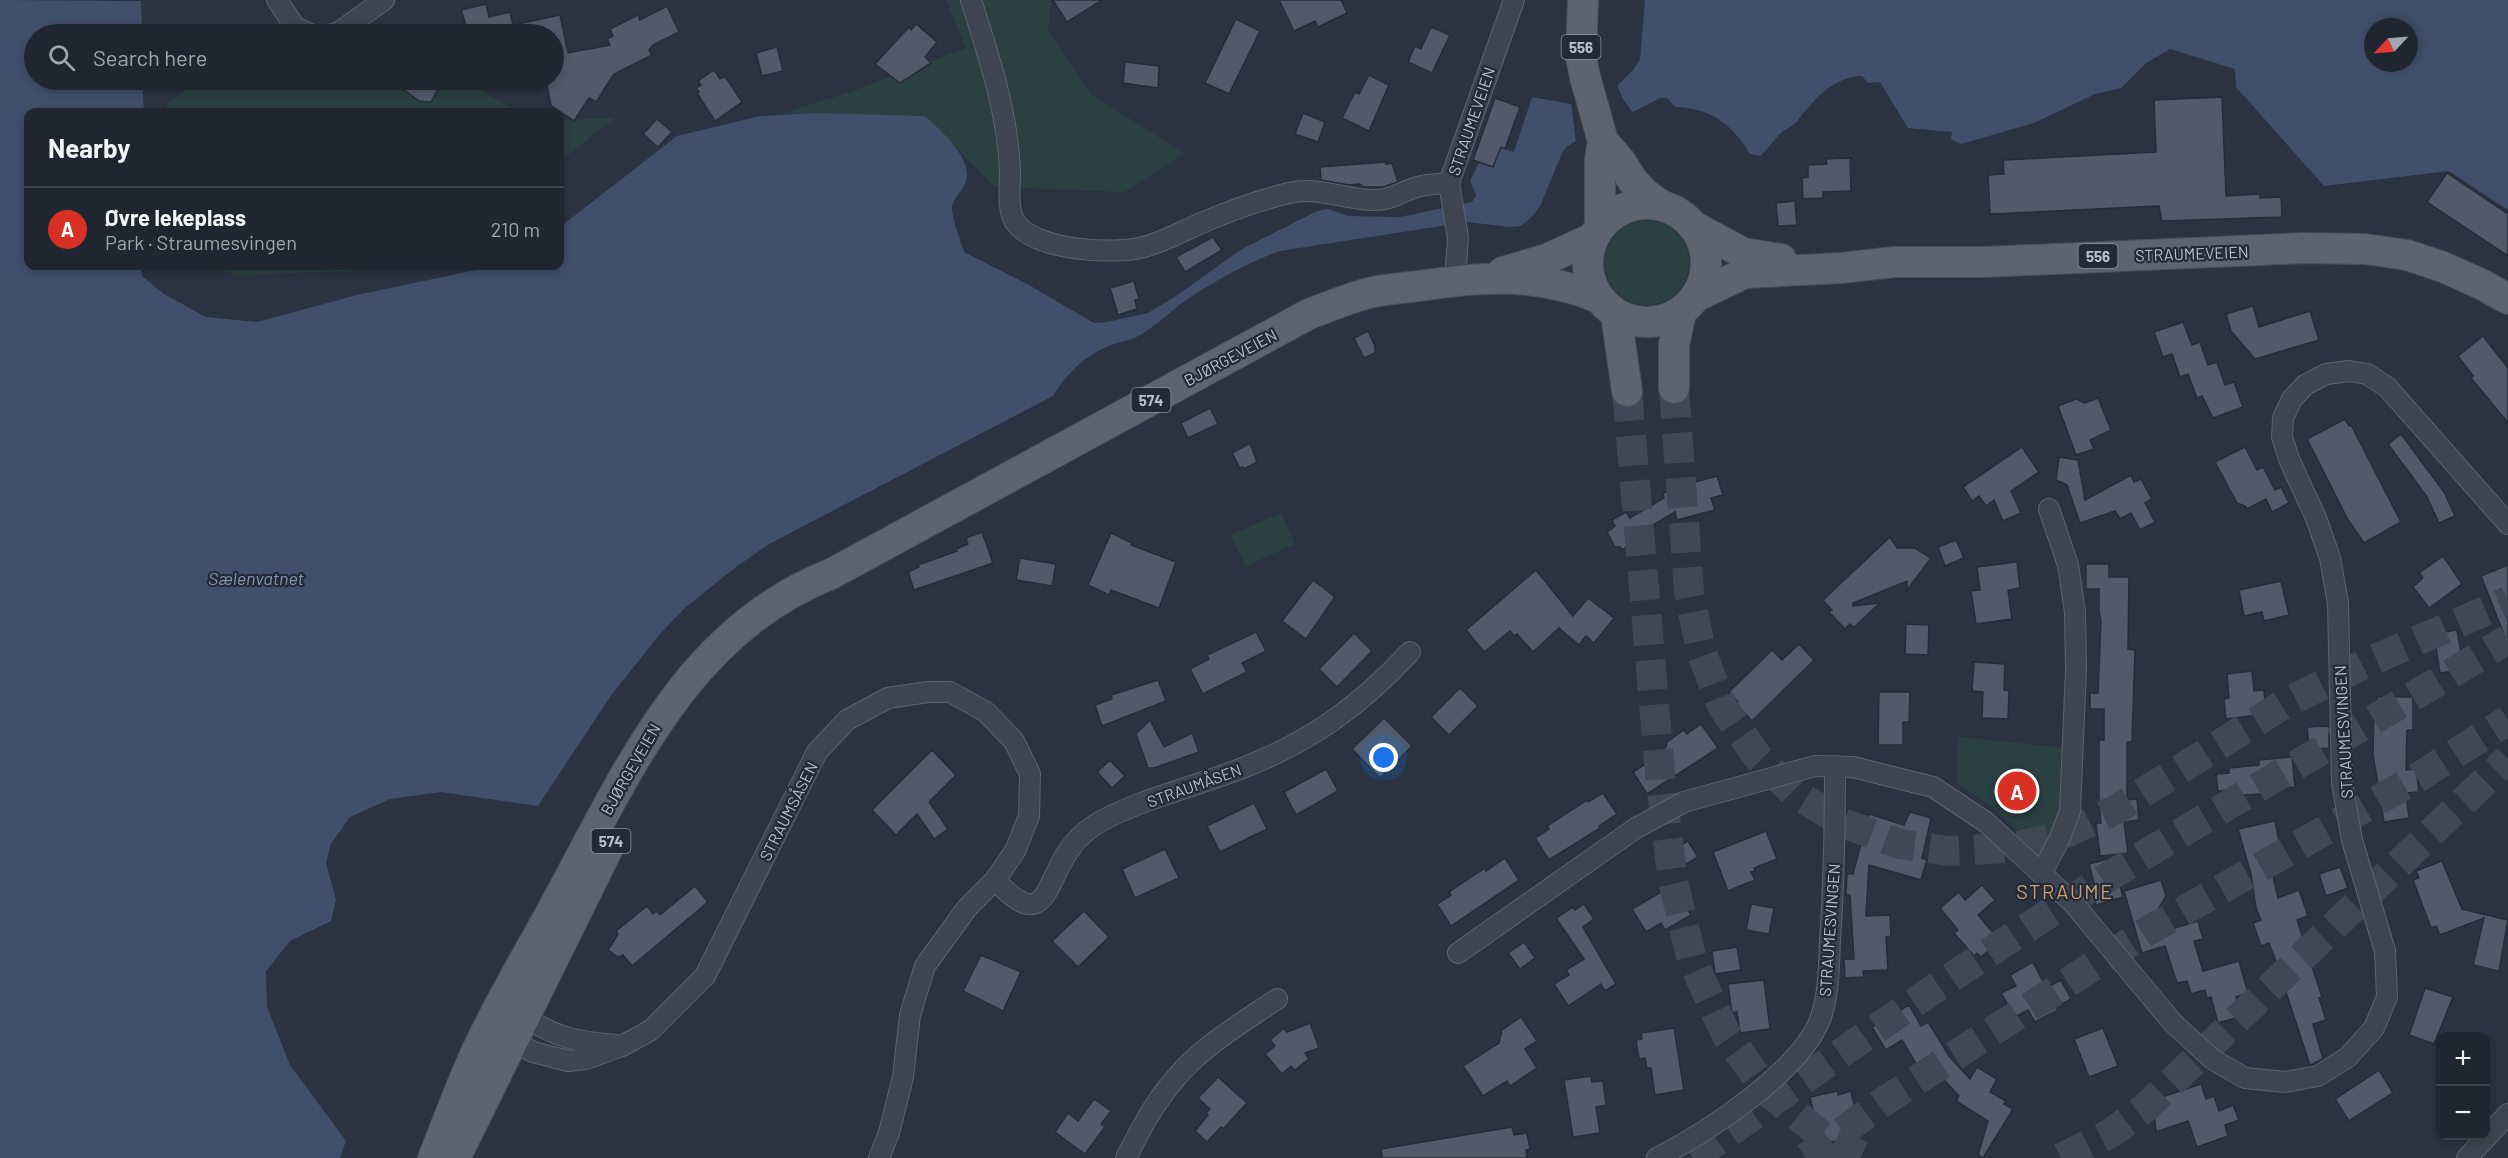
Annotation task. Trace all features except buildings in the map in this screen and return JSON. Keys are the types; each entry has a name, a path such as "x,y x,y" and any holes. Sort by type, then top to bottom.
{"main road":[{"name":"556","path":"1583,0 1581,57 1603,141 1638,187 1693,226"},
{"name":"556","path":"1603,141 1596,232 1588,253 1591,284 1607,306 1628,320 1655,322 1688,304"},
{"path":"1596,232 1610,216 1629,207 1649,204 1662,206"},
{"path":"1674,388 1674,345 1688,304 1705,274 1706,261 1700,237 1693,226"},
{"name":"STRAUMEVEIEN","path":"1693,226 1743,253 1831,268"},
{"name":"574","path":"1489,277 1547,259 1596,232"},
{"name":"STRAUMEVEIEN","path":"1688,304 1745,273 1894,262 1983,262 2305,248 2365,249 2407,255 2443,267 2508,299"},
{"name":"574","path":"1489,277 1545,282 1575,288 1607,306"},
{"name":"BJØRGEVEIEN","path":"455,1158 510,1026 631,764 683,685 709,657 776,600 800,586 831,574 1309,314 1370,293 1489,277"},
{"path":"1607,306 1627,391"},
{"name":"BJØRGEVEIEN","path":"433,1158 474,1056 510,1026"}],"street":[{"path":"277,0 293,24"},
{"path":"350,24 384,0"},
{"path":"971,0 1003,107 1014,220 1039,240 1060,246 1095,250 1141,248 1220,216 1291,192 1309,190 1376,201 1417,187 1449,183"},
{"name":"STRAUMEVEIEN","path":"1455,280 1456,226 1449,183 1514,0"},
{"name":"STRAUMESVINGEN","path":"1458,953 1636,828 1684,802 1815,766 1853,766 1933,787 1987,823 2073,903 2173,1023 2212,1059 2245,1078 2285,1082 2318,1076 2348,1057 2374,1028 2387,997 2385,951 2352,840 2342,783 2338,603 2330,558 2316,518 2282,438 2283,418 2292,399 2305,385 2326,374 2349,371 2367,374 2387,387 2508,524"},
{"path":"2042,872 2059,840 2070,811 2076,670 2075,612 2067,565 2049,509"},
{"name":"STRAUMÅSEN","path":"995,880 1011,897 1023,904 1038,903 1048,894 1067,852 1078,837 1094,825 1116,814 1240,769 1299,743 1343,716 1380,685 1410,652"},
{"name":"STRAUMSÅSEN","path":"622,1046 651,1030 705,976 817,752 847,720 888,698 928,692 950,692 986,712 1014,741 1030,774 1029,816 1015,851 995,880 968,908 925,966 910,1015 903,1077 889,1133 879,1158"},
{"name":"STRAUMESVINGEN","path":"1657,1158 1687,1143 1744,1104 1798,1055 1821,1019 1827,987 1835,862 1835,766"},
{"path":"1126,1158 1144,1122 1175,1078 1215,1042 1278,999"},
{"path":"510,1026 533,1052 568,1061 586,1059 622,1046"},
{"path":"510,1026 547,1032 572,1040 622,1046"},
{"path":"2467,1158 2508,1114"}],"green space":[{"path":"946,0 1051,0 1048,30 1091,94 1185,154 1124,192 995,187 925,116 781,114 850,92 966,48"},
{"path":"184,90 482,90 511,108 167,108 167,104"},
{"path":"615,118 564,158 564,120"},
{"path":"1647,221 1663,224 1677,233 1686,247 1689,263 1686,279 1677,293 1663,302 1647,305 1631,302 1617,293 1608,279 1605,263 1608,247 1617,233 1631,224"},
{"path":"222,270 362,270 238,276"},
{"path":"1281,513 1295,544 1246,566 1230,535"},
{"path":"1958,737 2068,748 2066,799 2049,845 2037,847 1994,809 1956,782"}],"water":[{"name":"Sælenvatnet","path":"0,0 141,1 142,24 24,24 24,90 143,90 144,108 24,108 24,270 141,270 142,276 164,294 206,317 257,322 357,295 476,270 564,270 564,224 677,136 760,116 815,113 925,116 954,145 965,163 966,181 952,206 964,252 1029,285 1094,323 1148,313 1242,249 1317,211 1328,209 1348,216 1400,217 1472,202 1476,195 1470,181 1488,143 1514,152 1532,97 1571,104 1617,86 1632,71 1640,60 1645,0 2508,0 2508,210 2449,171 2324,186 2236,87 2235,69 2170,49 2146,63 2121,88 2095,94 2034,123 1961,144 1951,139 1952,132 1908,128 1880,82 1868,83 1862,76 1843,80 1826,90 1796,122 1780,134 1761,156 1750,154 1728,126 1710,114 1675,107 1667,98 1660,98 1569,145 1563,151 1540,206 1530,219 1520,226 1467,222 1280,251 1256,260 1189,298 1141,335 1111,345 1085,359 1064,380 1053,396 769,544 736,567 686,607 659,635 610,697 538,806 441,792 390,799 350,817 331,844 326,863 336,900 331,921 290,941 266,971 267,1007 290,1065 346,1141 340,1158 0,1158"}],"pier":[{"path":"1616,83 1623,99 1634,114 1576,143 1571,102"}],"tunnel":[{"path":"1674,388 1689,592 1701,651 1722,706 1757,756 1793,792 1843,823 1899,844 1949,851 2011,848 2060,836 2117,809 2284,704 2364,664 2508,601"},
{"path":"1627,391 1661,784 1673,881 1692,960 1726,1034 1767,1091 1821,1135 1865,1158"},
{"path":"1693,1158 1998,946 2153,849 2508,639"},
{"path":"1806,1158 1886,1100 2146,932 2417,778 2508,720"},
{"path":"2061,1158 2111,1133 2145,1108 2508,759"}],"place":[{"name":"Øvre lekeplass","path":"2017,791"}],"district":[{"name":"STRAUME","path":"2065,891"}]}
